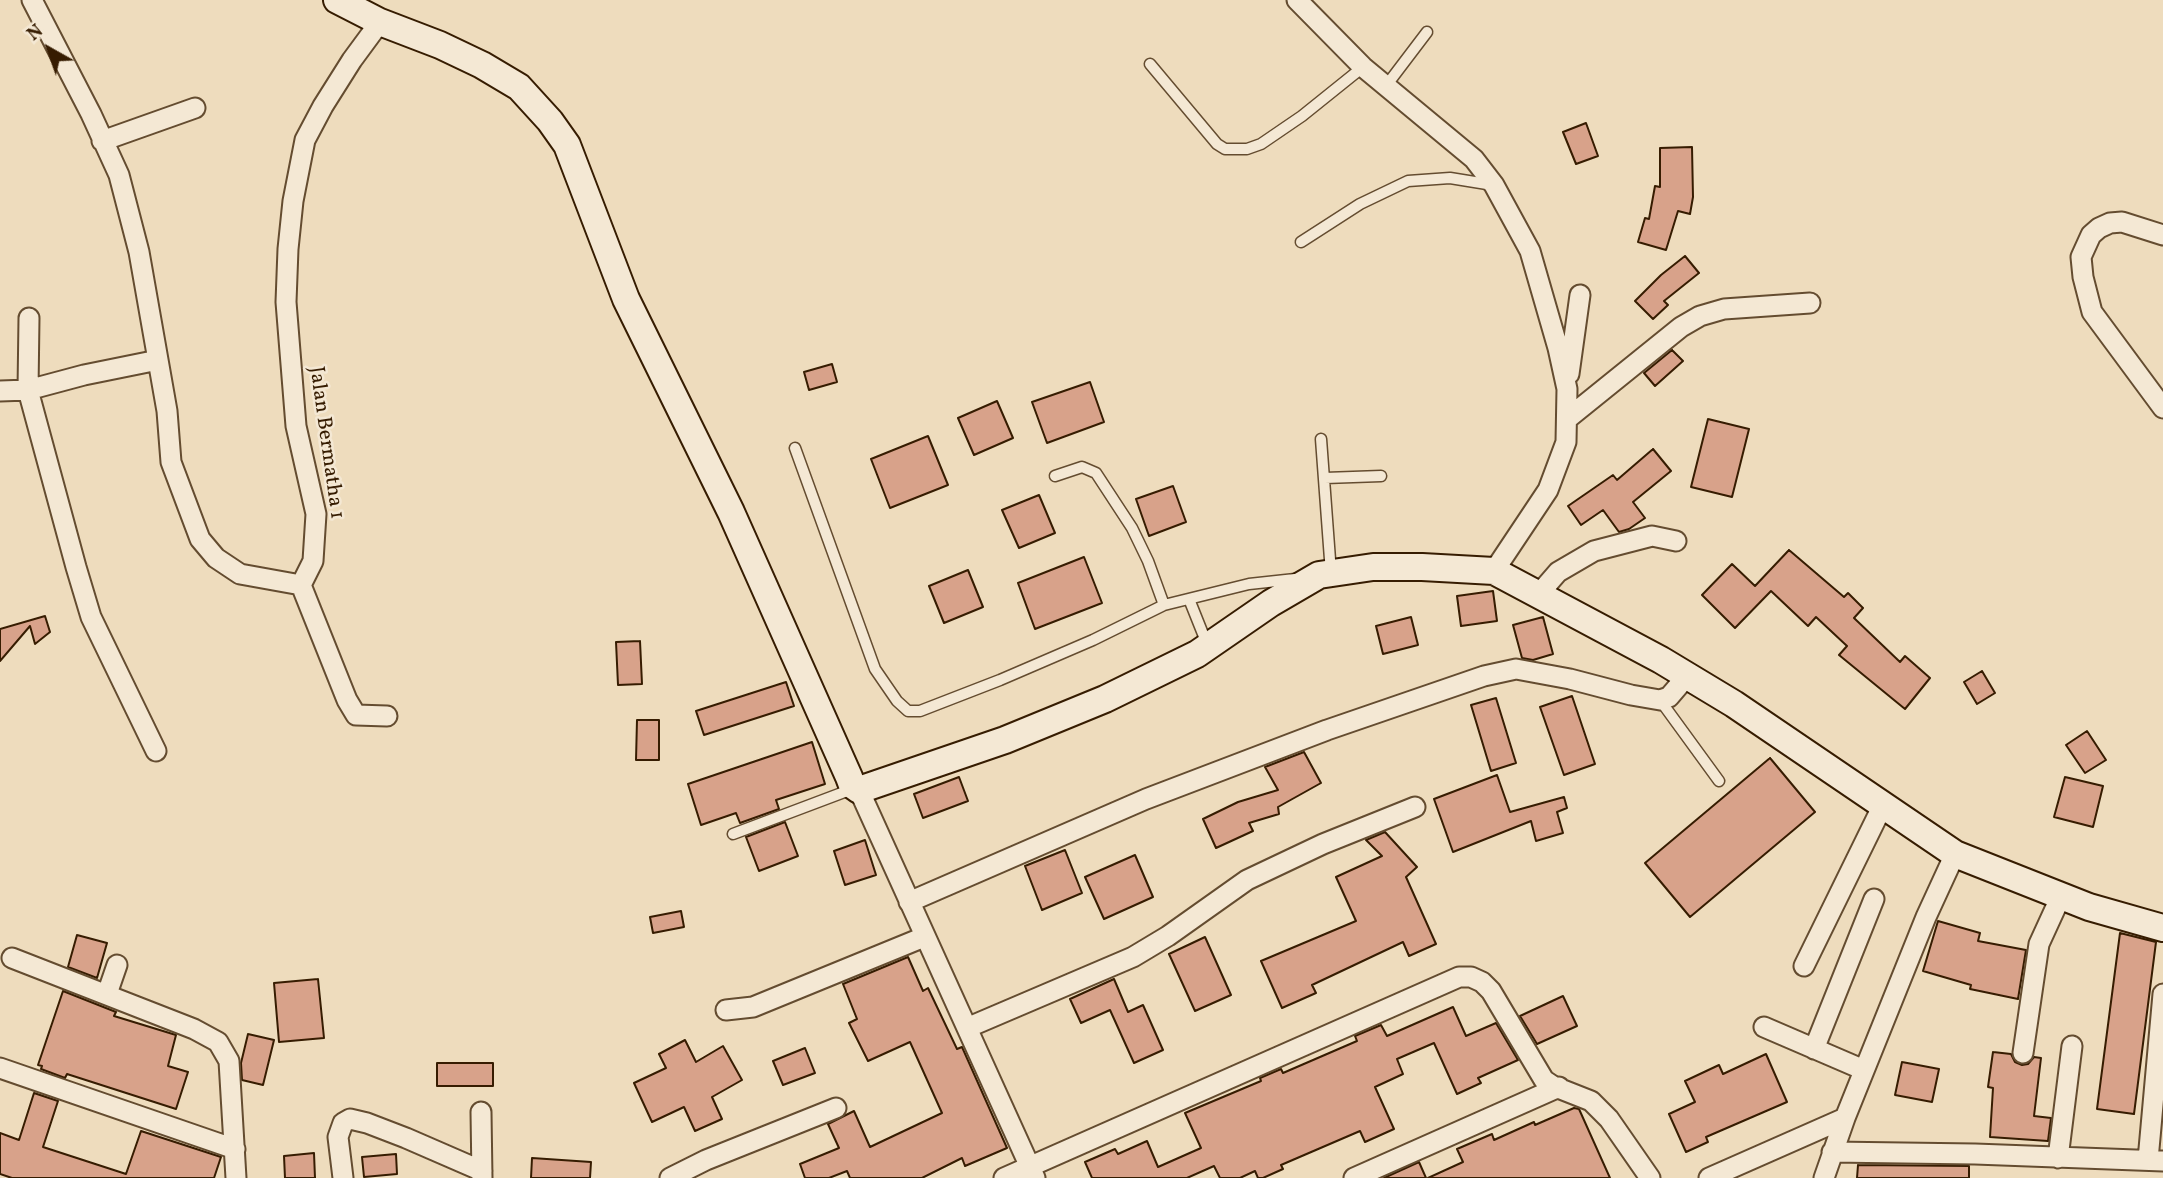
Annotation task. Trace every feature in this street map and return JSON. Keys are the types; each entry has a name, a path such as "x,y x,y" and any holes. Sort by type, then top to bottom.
{"street":[{"path":"32,0 119,175 139,252 167,411 171,462 200,539 216,558 240,574 301,585 347,700 356,715 387,716"},
{"path":"337,0 380,22 461,55 519,87 551,121 567,145 626,299 731,512 1032,1172"},
{"path":"1297,0 1385,87 1474,159 1494,185 1530,251 1555,335 1567,389"},
{"name":"Jalan Bermatha 1","path":"301,585 313,561 316,514 296,426 286,302 293,201 305,140 323,106 380,22"},
{"path":"102,141 195,108"},
{"path":"2163,235 2122,222 2110,223 2091,235 2081,257 2092,312 2163,408"},
{"path":"1494,571 1548,490 1566,442 1567,389 1580,295"},
{"path":"1567,419 1681,327 1700,316 1724,309 1810,303"},
{"path":"29,318 28,390 91,617 156,751"},
{"path":"0,391 28,390 158,360"},
{"path":"1538,595 1558,572 1594,551 1652,536 1676,541"},
{"path":"857,789 1005,740 1105,699 1208,647 1271,603 1325,574 1373,567 1494,571 1734,704 1955,854 2089,907 2163,928"},
{"path":"909,902 1146,799 1327,730 1483,676 1516,669 1660,700 1668,697 1687,676"},
{"path":"1804,966 1883,805"},
{"path":"968,1027 1133,957 1168,936 1247,880 1323,844 1415,807"},
{"path":"1824,1178 1864,1070 1926,917 1955,854"},
{"path":"2023,1053 2039,944 2062,895"},
{"path":"1814,1049 1874,899"},
{"path":"726,1010 753,1007 924,937"},
{"path":"12,958 194,1029 218,1042 229,1061 236,1178"},
{"path":"107,994 117,965"},
{"path":"1004,1178 1032,1172 1459,976 1482,982 1491,991 1544,1080 1591,1101 1650,1178"},
{"path":"1832,1152 2155,1161 2163,994"},
{"path":"1764,1027 1864,1070"},
{"path":"2058,1158 2072,1046"},
{"path":"0,1068 235,1149"},
{"path":"1354,1178 1559,1087"},
{"path":"670,1178 710,1169 836,1108"},
{"path":"343,1178 338,1137 343,1123 350,1119 406,1138 482,1174 481,1112"},
{"path":"1709,1178 1845,1118"}],"lane":[{"path":"1385,87 1427,32"},
{"path":"1150,64 1217,144 1225,149 1247,149 1261,144 1302,116 1363,67"},
{"path":"1301,242 1360,204 1408,181 1450,178 1494,185"},
{"path":"795,448 875,669 897,701 908,711 920,711 1093,640 1164,605 1249,584 1325,574 1325,478 1321,439"},
{"path":"1055,476 1082,467 1096,473 1132,527 1164,605"},
{"path":"1325,478 1381,475"},
{"path":"1189,599 1208,647"},
{"path":"1660,700 1719,781"},
{"path":"733,834 857,789"}],"building":[{"path":"1586,123 1598,156 1576,164 1563,132"},
{"path":"1692,147 1693,197 1690,214 1678,211 1666,250 1638,242 1645,218 1649,219 1655,186 1660,187 1660,148"},
{"path":"1685,256 1699,273 1664,301 1668,305 1653,319 1635,301"},
{"path":"1672,350 1683,361 1655,386 1644,373"},
{"path":"832,364 837,382 809,390 804,372"},
{"path":"1090,382 1104,422 1047,443 1032,402"},
{"path":"997,401 1013,438 974,455 958,418"},
{"path":"1708,419 1749,429 1732,497 1691,487"},
{"path":"928,436 948,485 890,508 871,459"},
{"path":"1653,449 1671,471 1633,502 1645,518 1619,532 1603,510 1581,525 1568,506 1613,475 1617,480"},
{"path":"1173,486 1186,522 1149,536 1136,499"},
{"path":"1039,495 1055,533 1019,548 1002,510"},
{"path":"1789,550 1844,597 1848,593 1863,608 1854,618 1900,662 1905,656 1930,678 1905,709 1839,655 1847,646 1816,617 1808,626 1771,591 1735,628 1702,595 1732,564 1755,586"},
{"path":"1084,557 1102,603 1035,629 1018,583"},
{"path":"968,570 983,607 944,623 929,586"},
{"path":"1493,591 1497,621 1461,626 1457,596"},
{"path":"45,616 50,632 35,644 30,626 0,661 0,629"},
{"path":"1411,617 1418,645 1383,654 1376,626"},
{"path":"1543,617 1553,654 1533,660 1522,658 1513,625"},
{"path":"640,641 642,684 618,685 616,642"},
{"path":"1982,671 1995,693 1977,704 1964,682"},
{"path":"786,682 794,706 704,735 696,711"},
{"path":"1572,696 1595,764 1564,775 1540,707"},
{"path":"1496,698 1516,763 1491,771 1471,705"},
{"path":"637,720 659,720 659,760 636,760"},
{"path":"2087,731 2106,760 2085,773 2066,745"},
{"path":"812,742 825,784 776,800 779,809 740,823 736,813 701,825 688,784"},
{"path":"1304,752 1321,783 1278,807 1279,814 1249,823 1253,831 1216,848 1203,819 1238,802 1278,790 1265,767"},
{"path":"1770,758 1815,812 1690,917 1645,863"},
{"path":"1497,775 1510,812 1564,797 1567,808 1557,812 1563,833 1536,841 1531,821 1453,852 1434,799"},
{"path":"959,777 968,801 923,818 914,794"},
{"path":"2065,777 2103,786 2093,827 2054,817"},
{"path":"785,822 798,856 759,871 746,837"},
{"path":"1385,832 1417,867 1406,877 1436,944 1409,956 1403,942 1312,985 1316,993 1282,1008 1261,961 1356,921 1336,877 1382,856 1366,840"},
{"path":"865,840 876,875 845,885 834,851"},
{"path":"1065,850 1082,893 1042,910 1025,866"},
{"path":"1135,855 1153,897 1104,919 1085,877"},
{"path":"681,911 684,927 653,933 650,917"},
{"path":"1938,921 1980,933 1978,941 2026,950 2018,999 1970,989 1971,985 1923,971"},
{"path":"2120,933 2156,942 2134,1114 2097,1109"},
{"path":"77,935 107,943 97,978 68,967"},
{"path":"1205,937 1231,995 1195,1011 1169,954"},
{"path":"908,957 923,991 928,988 957,1049 962,1047 1007,1148 965,1166 962,1158 922,1178 850,1178 847,1171 829,1178 805,1178 800,1164 839,1148 828,1124 854,1111 870,1147 942,1113 910,1042 868,1061 849,1023 857,1019 843,984"},
{"path":"318,979 324,1038 279,1042 274,983"},
{"path":"1114,979 1128,1012 1143,1005 1163,1050 1134,1063 1110,1010 1081,1023 1070,999"},
{"path":"63,991 116,1012 114,1016 176,1035 168,1066 188,1072 176,1109 67,1074 65,1078 41,1069 42,1066 38,1065"},
{"path":"1563,996 1577,1026 1537,1044 1520,1016"},
{"path":"1453,1007 1466,1036 1496,1023 1518,1060 1478,1078 1481,1083 1457,1094 1434,1043 1397,1059 1403,1074 1375,1087 1394,1129 1365,1142 1360,1131 1281,1165 1283,1169 1263,1178 1258,1178 1255,1171 1240,1178 1220,1178 1214,1166 1187,1178 1092,1178 1085,1162 1115,1149 1118,1154 1147,1141 1158,1167 1201,1148 1185,1113 1261,1081 1260,1078 1281,1069 1283,1073 1357,1041 1355,1036 1381,1025 1387,1036"},
{"path":"248,1034 274,1040 263,1085 242,1080 241,1063"},
{"path":"685,1040 696,1062 723,1046 742,1080 712,1097 722,1119 695,1131 684,1107 652,1122 634,1083 666,1068 659,1054"},
{"path":"805,1048 815,1073 783,1085 773,1061"},
{"path":"1993,1052 2011,1054 2015,1062 2022,1065 2028,1064 2034,1057 2041,1058 2034,1116 2051,1118 2048,1141 1990,1137 1993,1088 1988,1087"},
{"path":"1766,1054 1787,1102 1706,1137 1708,1142 1686,1152 1669,1114 1695,1102 1685,1081 1719,1065 1723,1074"},
{"path":"1902,1062 1939,1069 1932,1102 1895,1095"},
{"path":"437,1063 493,1063 493,1086 437,1086"},
{"path":"34,1093 58,1101 43,1147 126,1174 141,1131 221,1157 214,1178 12,1178 0,1174 0,1133 19,1140"},
{"path":"1574,1108 1579,1109 1610,1178 1428,1178 1463,1162 1457,1149 1492,1134 1494,1140"},
{"path":"314,1153 315,1178 285,1178 284,1156"},
{"path":"396,1154 397,1174 364,1177 362,1157"},
{"path":"532,1158 591,1162 590,1178 531,1178"},
{"path":"1419,1162 1426,1178 1384,1178"},
{"path":"1858,1165 1969,1166 1969,1178 1857,1178"}]}
